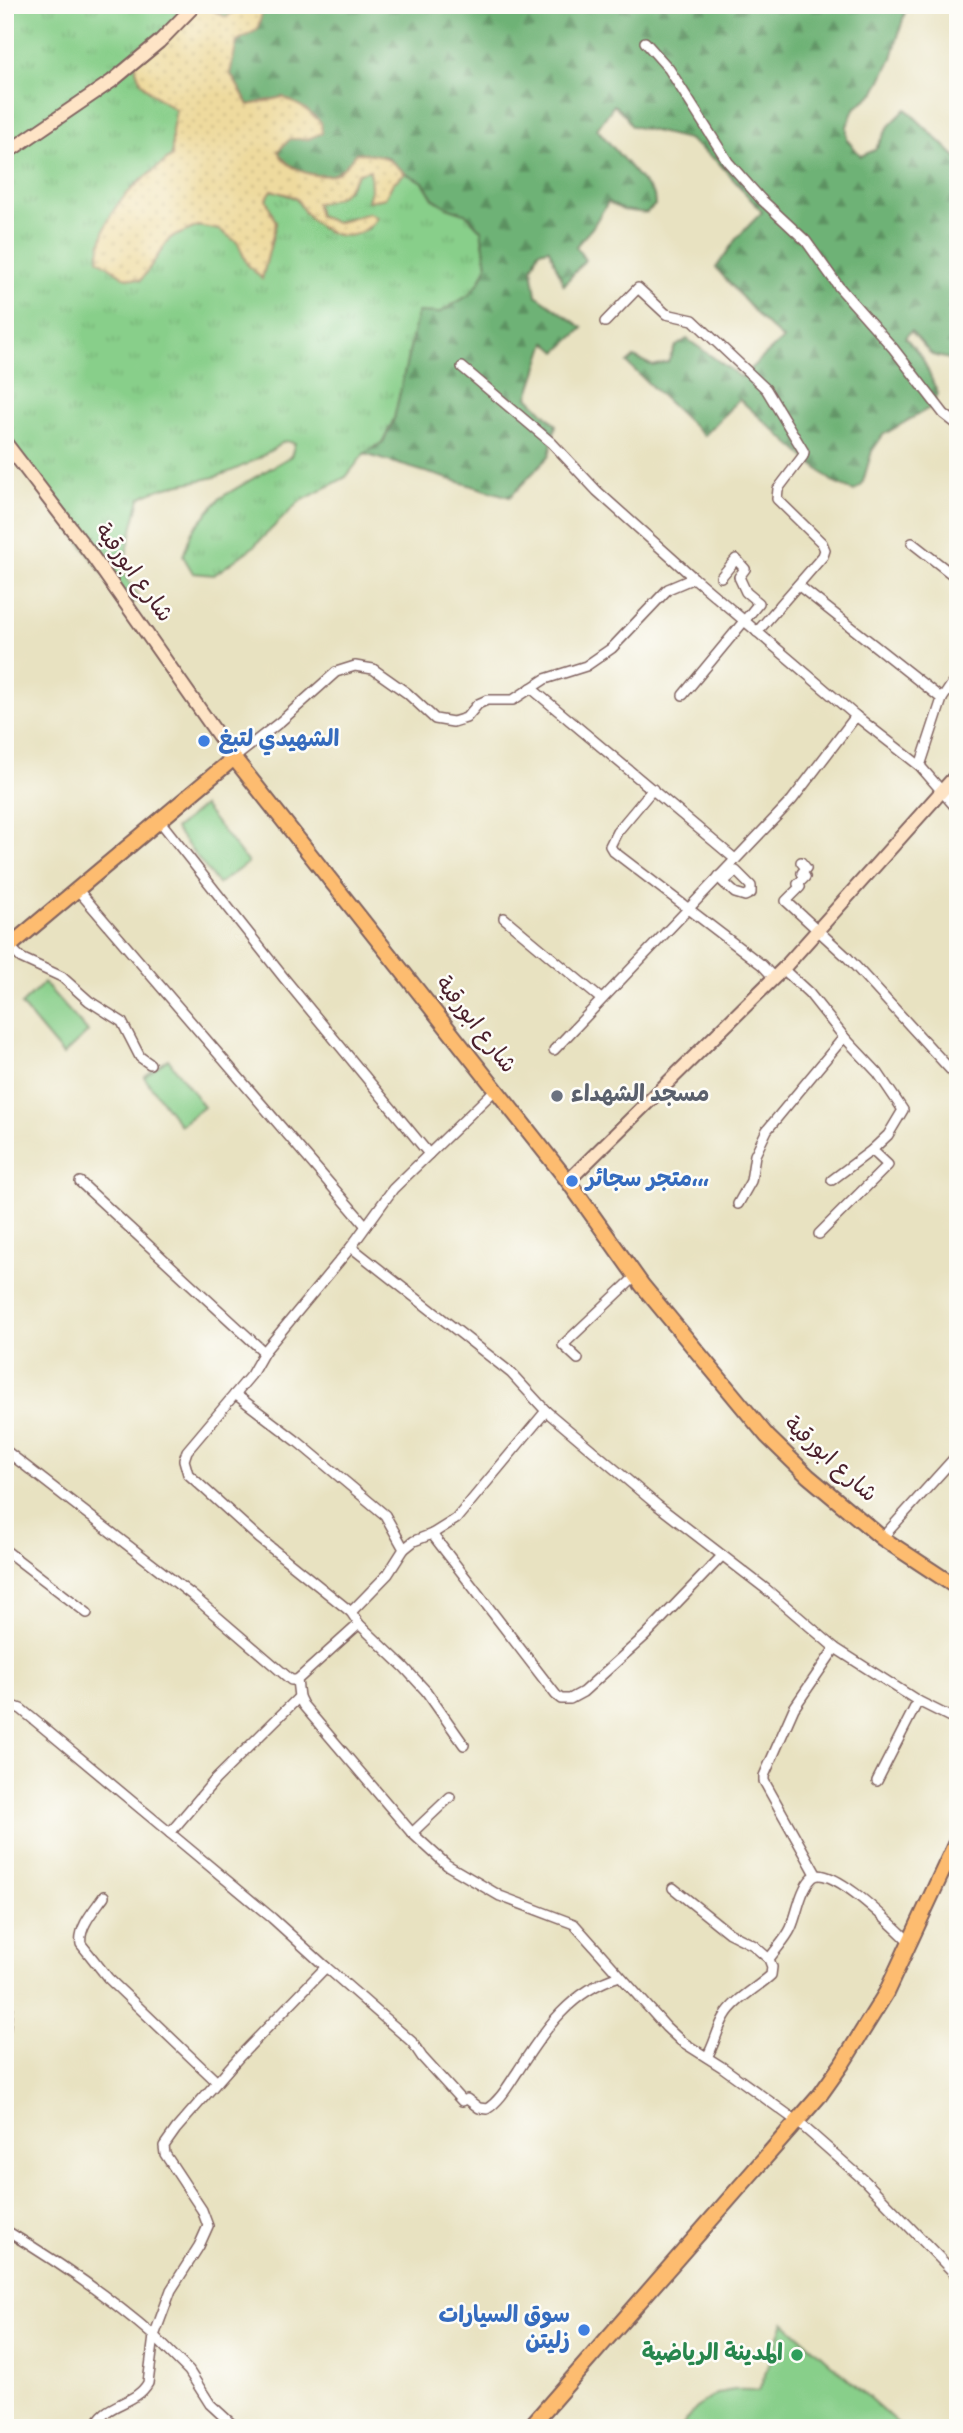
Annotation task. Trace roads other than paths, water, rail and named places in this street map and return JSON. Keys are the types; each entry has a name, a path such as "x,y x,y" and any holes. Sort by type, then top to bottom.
{"main road":[{"path":"5,155 112,81 159,42 195,5"},
{"name":"شارع ابورقية","path":"5,442 93,558 234,758 568,1181 636,1276 767,1436 808,1476 882,1538 958,1588"},
{"path":"7,948 234,758"},
{"path":"568,1181 779,974 958,773"},
{"path":"529,2428 798,2122 842,2064 886,1993 958,1838"}],"street":[{"path":"645,42 669,69 728,162 761,199 807,241 839,287 893,348 944,414 958,425"},
{"path":"605,323 638,288 666,314 693,320 766,389 804,452 778,489 777,499 822,543 825,550 757,632"},
{"path":"462,367 552,443 597,491 694,578 856,716 920,766 958,810"},
{"path":"912,543 958,579"},
{"path":"683,695 760,603 746,592 739,577 746,569 736,559 722,577"},
{"path":"234,758 280,722 336,672 355,666 373,669 407,692 435,719 453,722 466,718 478,704 487,700 513,700 545,679 586,666 611,648 668,589 694,578"},
{"path":"798,585 942,699"},
{"path":"920,766 942,699 958,675"},
{"path":"531,688 735,859"},
{"path":"554,1050 688,907 721,879 735,859 792,800 856,716"},
{"path":"653,789 611,840 613,851 762,965 809,993 844,1037 878,1073 903,1110 888,1135 832,1180"},
{"path":"159,820 284,978 429,1154"},
{"path":"801,862 806,868 802,873 804,877 798,884 800,887 786,901 848,958 958,1078"},
{"path":"76,889 366,1226"},
{"path":"504,918 601,999"},
{"path":"7,948 21,958 62,977 89,1001 122,1023 140,1057 150,1065"},
{"path":"738,1204 751,1181 755,1155 767,1130 844,1037"},
{"path":"464,1745 426,1692 359,1624 351,1612 259,1538 188,1474 184,1460 187,1451 251,1375 264,1352 351,1247 393,1189 495,1090"},
{"path":"819,1234 888,1165 872,1150"},
{"path":"80,1182 264,1352"},
{"path":"351,1247 511,1373 546,1411 657,1505 766,1589 835,1647 918,1701 958,1721"},
{"path":"578,1359 563,1345 636,1276"},
{"path":"235,1394 298,1441 385,1515 404,1549"},
{"path":"351,1612 387,1574 404,1549 456,1519 546,1411"},
{"path":"5,1450 192,1595 291,1680 296,1680 359,1624"},
{"path":"882,1538 958,1454"},
{"path":"432,1534 561,1699 570,1699 583,1692 645,1636 722,1556"},
{"path":"5,1549 87,1613"},
{"path":"816,1874 764,1781 764,1776 794,1708 835,1647"},
{"path":"296,1680 299,1697 412,1833 447,1865 500,1896 574,1924 681,2041 798,2122 865,2181 958,2277"},
{"path":"170,1833 215,1780 299,1697"},
{"path":"877,1781 918,1701"},
{"path":"5,1703 21,1709 272,1918 412,2042 462,2101 467,2099 479,2108 487,2109 501,2097 527,2056 563,2009 590,1987 620,1976"},
{"path":"412,1833 450,1797"},
{"path":"769,1959 789,1931 804,1891 816,1874 825,1873 849,1888 911,1942"},
{"path":"673,1888 729,1933 753,1945 769,1959 772,1967 771,1975 730,2008 707,2057"},
{"path":"104,1896 87,1921 80,1938 81,1944 108,1978 217,2082"},
{"path":"95,2428 103,2414 112,2407 136,2397 148,2383 154,2336 171,2290 199,2246 208,2226 207,2219 165,2154 164,2147 217,2082 326,1967"},
{"path":"5,2032 8,2002"},
{"path":"5,2230 60,2264 154,2336 189,2371 210,2404 236,2428"}],"place":[{"name":"الشهيدي لتبغ","path":"204,741"},
{"name":"مسجد الشهداء","path":"557,1096"},
{"name":"متجر سجائر،،،","path":"572,1181"},
{"name":"سوق السيارات زليتن","path":"584,2330"},
{"name":"المدينة الرياضية","path":"797,2355"}]}
